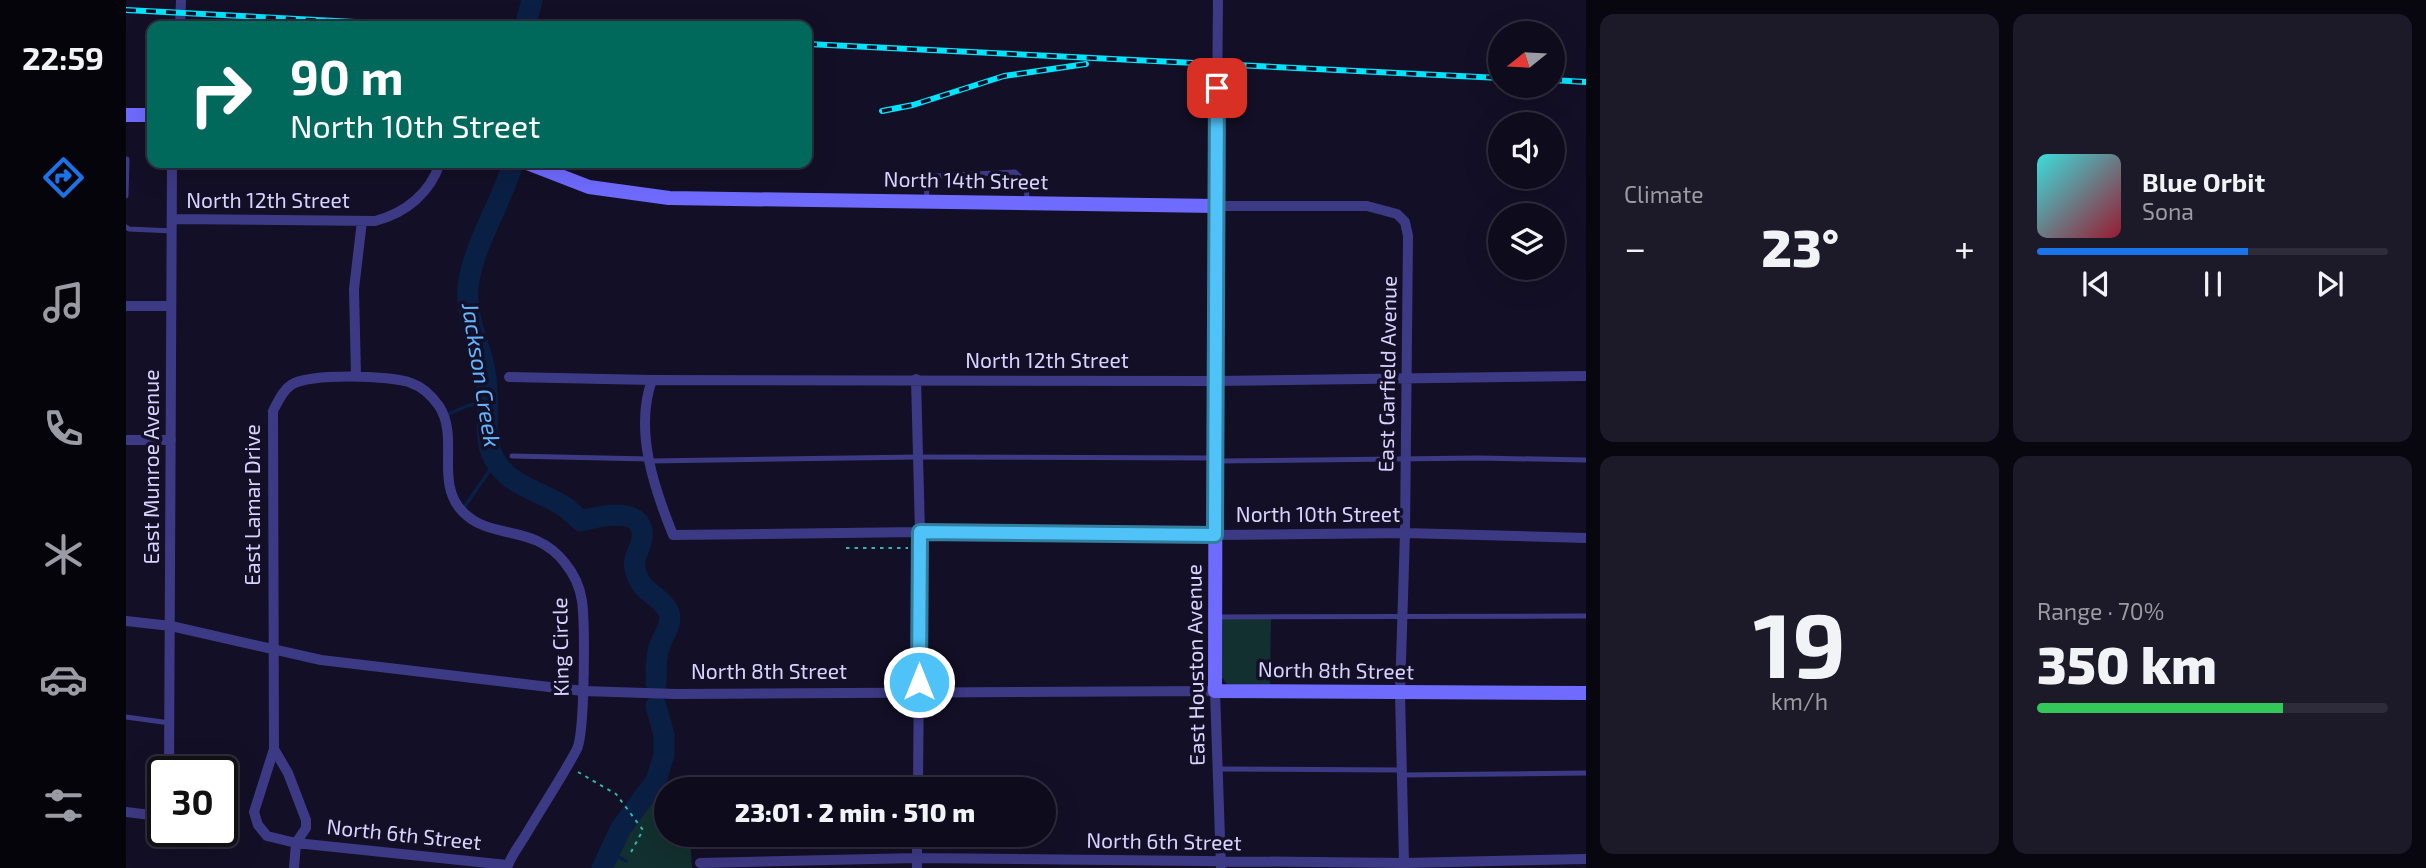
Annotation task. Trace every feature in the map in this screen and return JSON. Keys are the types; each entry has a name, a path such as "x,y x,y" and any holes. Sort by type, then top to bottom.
{"street":[{"path":"180,21 181,0"},
{"name":"East Houston Avenue","path":"1218,0 1215,691 1221,865"},
{"path":"126,115 147,115"},
{"name":"East Munroe Avenue","path":"169,756 172,168"},
{"path":"356,376 354,289 362,220 387,218 411,205 433,182 438,168"},
{"name":"North 14th Street","path":"539,168 589,187 669,198 1367,206 1397,214 1405,222"},
{"name":"North 12th Street","path":"173,219 362,220"},
{"name":"East Garfield Avenue","path":"1404,863 1400,693 1406,460 1408,236 1405,222"},
{"path":"126,306 170,306"},
{"name":"East Lamar Drive","path":"296,843 267,836 258,825 254,812 274,748 273,411 293,383 308,379 356,376"},
{"name":"King Circle","path":"356,376 410,382 426,392 441,408 446,422 449,485 461,511 486,526 534,538 552,548 571,571 579,587 583,615 583,691 578,746 507,866"},
{"name":"North 12th Street","path":"509,377 652,380 1216,381 1586,376"},
{"path":"916,379 920,532 918,777"},
{"path":"650,460 644,422 646,397 652,380"},
{"path":"126,440 172,440"},
{"name":"North 10th Street","path":"650,460 665,517 673,535 920,532 1215,535 1405,533 1586,538"},
{"name":"North 8th Street","path":"126,621 171,626 321,660 583,691 676,694 1215,691 1586,693"},
{"name":"East Lamar Drive","path":"274,748 288,773 306,820 306,828 296,843 294,868"},
{"path":"126,812 147,815"},
{"name":"North 6th Street","path":"296,843 507,866"},
{"name":"North 6th Street","path":"700,863 1529,864 1586,859"}],"lane":[{"path":"126,196 127,159"},
{"path":"927,202 926,185 935,176 1015,172 1026,183 1027,203"},
{"path":"126,227 173,232"},
{"path":"512,456 650,460 918,457 1586,460"},
{"path":"1215,617 1586,616"},
{"path":"126,717 170,723"},
{"path":"1218,769 1586,774"}],"path":[{"path":"846,548 909,548"},
{"path":"578,772 616,794 643,830 630,854"}],"green space":[{"path":"1271,618 1270,684 1227,684 1222,678 1222,619"},
{"path":"647,788 654,791 654,847 691,847 692,868 593,868"}],"waterway":[{"name":"Jackson Creek","path":"527,21 532,0"},
{"name":"Jackson Creek","path":"511,168 475,258 468,288 471,318 486,376 490,447 498,465 511,478 552,499 581,521 609,515 620,515 637,521 642,538 635,569 641,583 665,606 670,617 658,651 656,684"},
{"path":"446,415 488,401"},
{"path":"463,509 496,461"},
{"name":"Jackson Creek","path":"602,868 621,828 656,781 664,755 664,735 656,706"},
{"path":"608,851 626,861"}],"railway":[{"path":"126,10 336,21"},
{"path":"812,44 1488,77"},
{"path":"882,111 913,105 1004,76 1086,64"},
{"path":"1565,81 1586,82"}],"route":[{"path":"919,682 920,532 1215,535 1217,88"}]}
